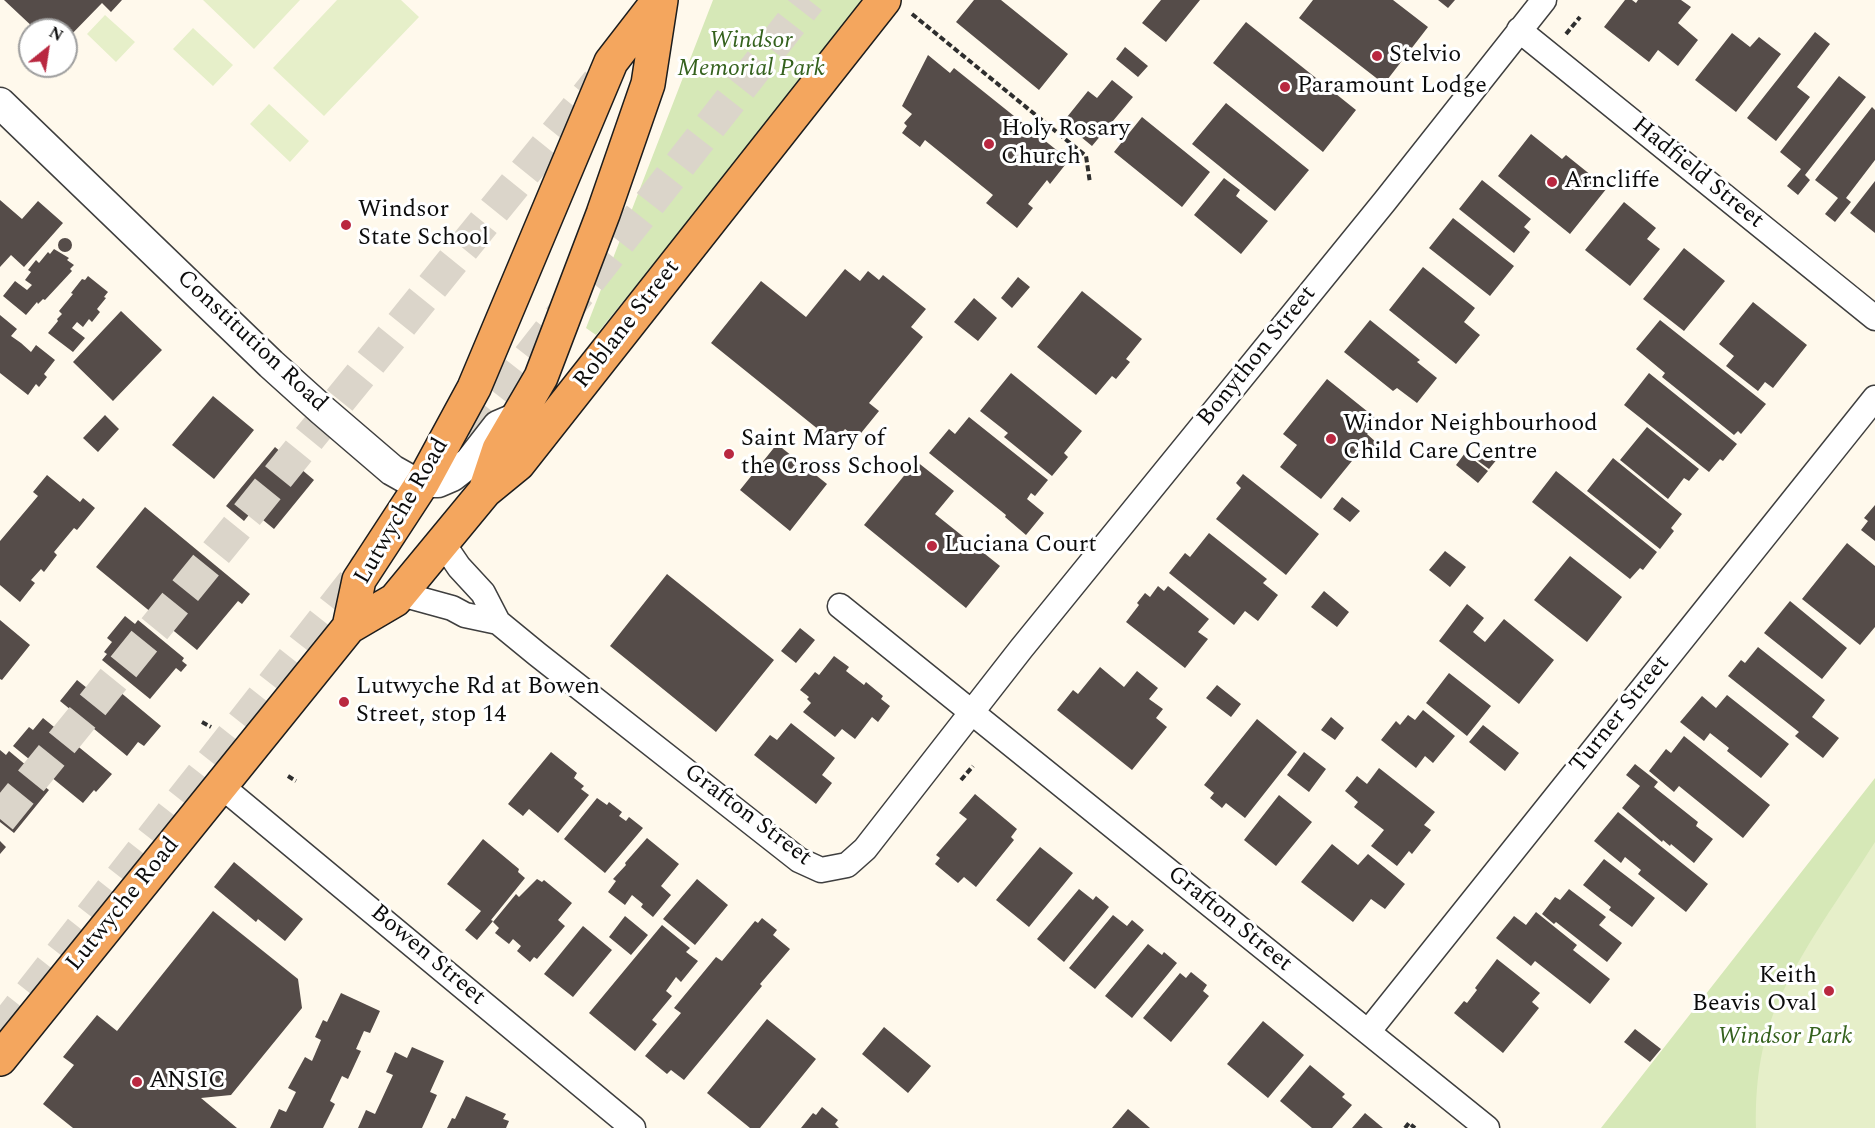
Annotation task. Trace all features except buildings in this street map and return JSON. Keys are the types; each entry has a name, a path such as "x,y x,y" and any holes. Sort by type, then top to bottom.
{"highway":[{"name":"Lutwyche Road","path":"485,491 499,449 541,377 648,84 660,0"},
{"name":"Lutwyche Road","path":"0,1059 349,627 359,580 423,482 474,388 611,62 660,0"},
{"name":"Roblane Street","path":"349,627 395,600 485,491 518,464 898,7"}],"street":[{"name":"Bonython Street","path":"972,713 1544,0"},
{"name":"Hadfield Street","path":"1519,30 1875,318"},
{"name":"Constitution Road","path":"0,103 322,410 392,470 408,479 423,482"},
{"name":"Turner Street","path":"1368,1032 1875,398"},
{"path":"423,482 438,482 462,471 498,426 520,416"},
{"name":"Grafton Street","path":"442,542 459,567 483,593 498,622 799,860 821,870 847,865 865,849 972,713"},
{"name":"Grafton Street","path":"401,594 452,608 465,615 498,622"},
{"name":"Grafton Street","path":"840,606 1487,1128"},
{"name":"Bowen Street","path":"220,785 633,1128"}],"path":[{"path":"898,7 1086,156 1090,183"},
{"path":"202,722 211,728"},
{"path":"961,780 972,766"},
{"path":"288,776 296,781"},
{"path":"1405,1128 1409,1123 1415,1128"}],"green space":[{"path":"203,0 300,0 254,49"},
{"path":"337,0 401,0 419,17 324,116 273,68"},
{"name":"Windsor Memorial Park","path":"713,0 867,0 596,335 586,328"},
{"path":"105,15 135,42 116,62 87,34"},
{"path":"193,28 233,65 213,86 173,49"},
{"path":"269,104 309,141 290,162 250,124"},
{"name":"Windsor Park","path":"1875,778 1875,1128 1601,1128"},
{"name":"Keith Beavis Oval","path":"1875,842 1875,1128 1756,1128 1756,1097 1760,1066 1766,1036 1776,1007 1809,944"}],"tunnel":[{"path":"438,473 809,0"},
{"path":"0,819 598,82"},
{"path":"0,1032 366,566"}],"place":[{"name":"Stelvio","path":"1377,56"},
{"name":"Paramount Lodge","path":"1285,87"},
{"name":"Holy Rosary Church","path":"989,144"},
{"name":"Arncliffe","path":"1552,182"},
{"name":"Windsor State School","path":"346,225"},
{"name":"Windor Neighbourhood Child Care Centre","path":"1331,439"},
{"name":"Saint Mary of the Cross School","path":"729,454"},
{"name":"Luciana Court","path":"932,546"},
{"name":"Lutwyche Rd at Bowen Street, stop 14","path":"344,702"},
{"name":"Keith Beavis Oval","path":"1829,991"},
{"name":"ANSIC","path":"137,1082"}]}
